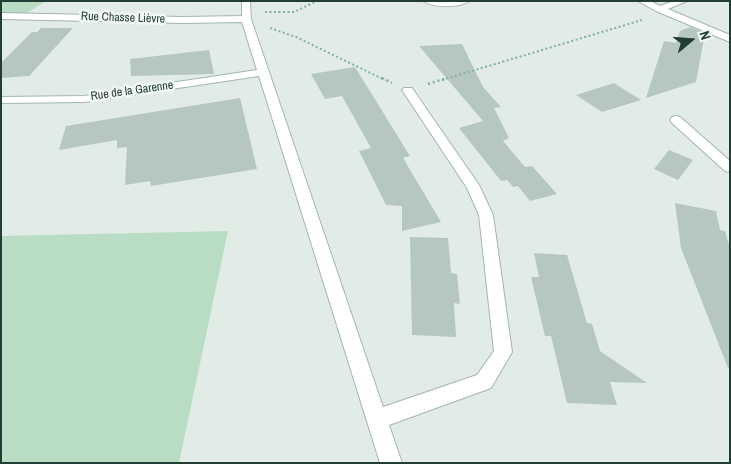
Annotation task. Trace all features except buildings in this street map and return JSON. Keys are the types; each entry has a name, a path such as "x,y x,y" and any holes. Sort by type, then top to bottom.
{"street":[{"path":"427,1 452,4 466,1"},
{"path":"642,1 730,39"},
{"path":"663,11 683,1"},
{"name":"Rue Chasse Lièvre","path":"6,16 183,20 245,10"},
{"path":"245,10 263,72 391,463"},
{"path":"1,24 6,16"},
{"name":"Rue de la Garenne","path":"1,100 84,99 263,72"},
{"path":"376,419 484,382 503,352 486,215 474,188 408,90"},
{"path":"676,120 730,168"}],"path":[{"path":"245,10 280,13 294,12 317,1"},
{"path":"245,10 296,37 408,90 663,11"}],"green space":[{"path":"1,1 46,1 27,13 1,13"},
{"path":"228,231 179,463 1,463 1,236"}]}
